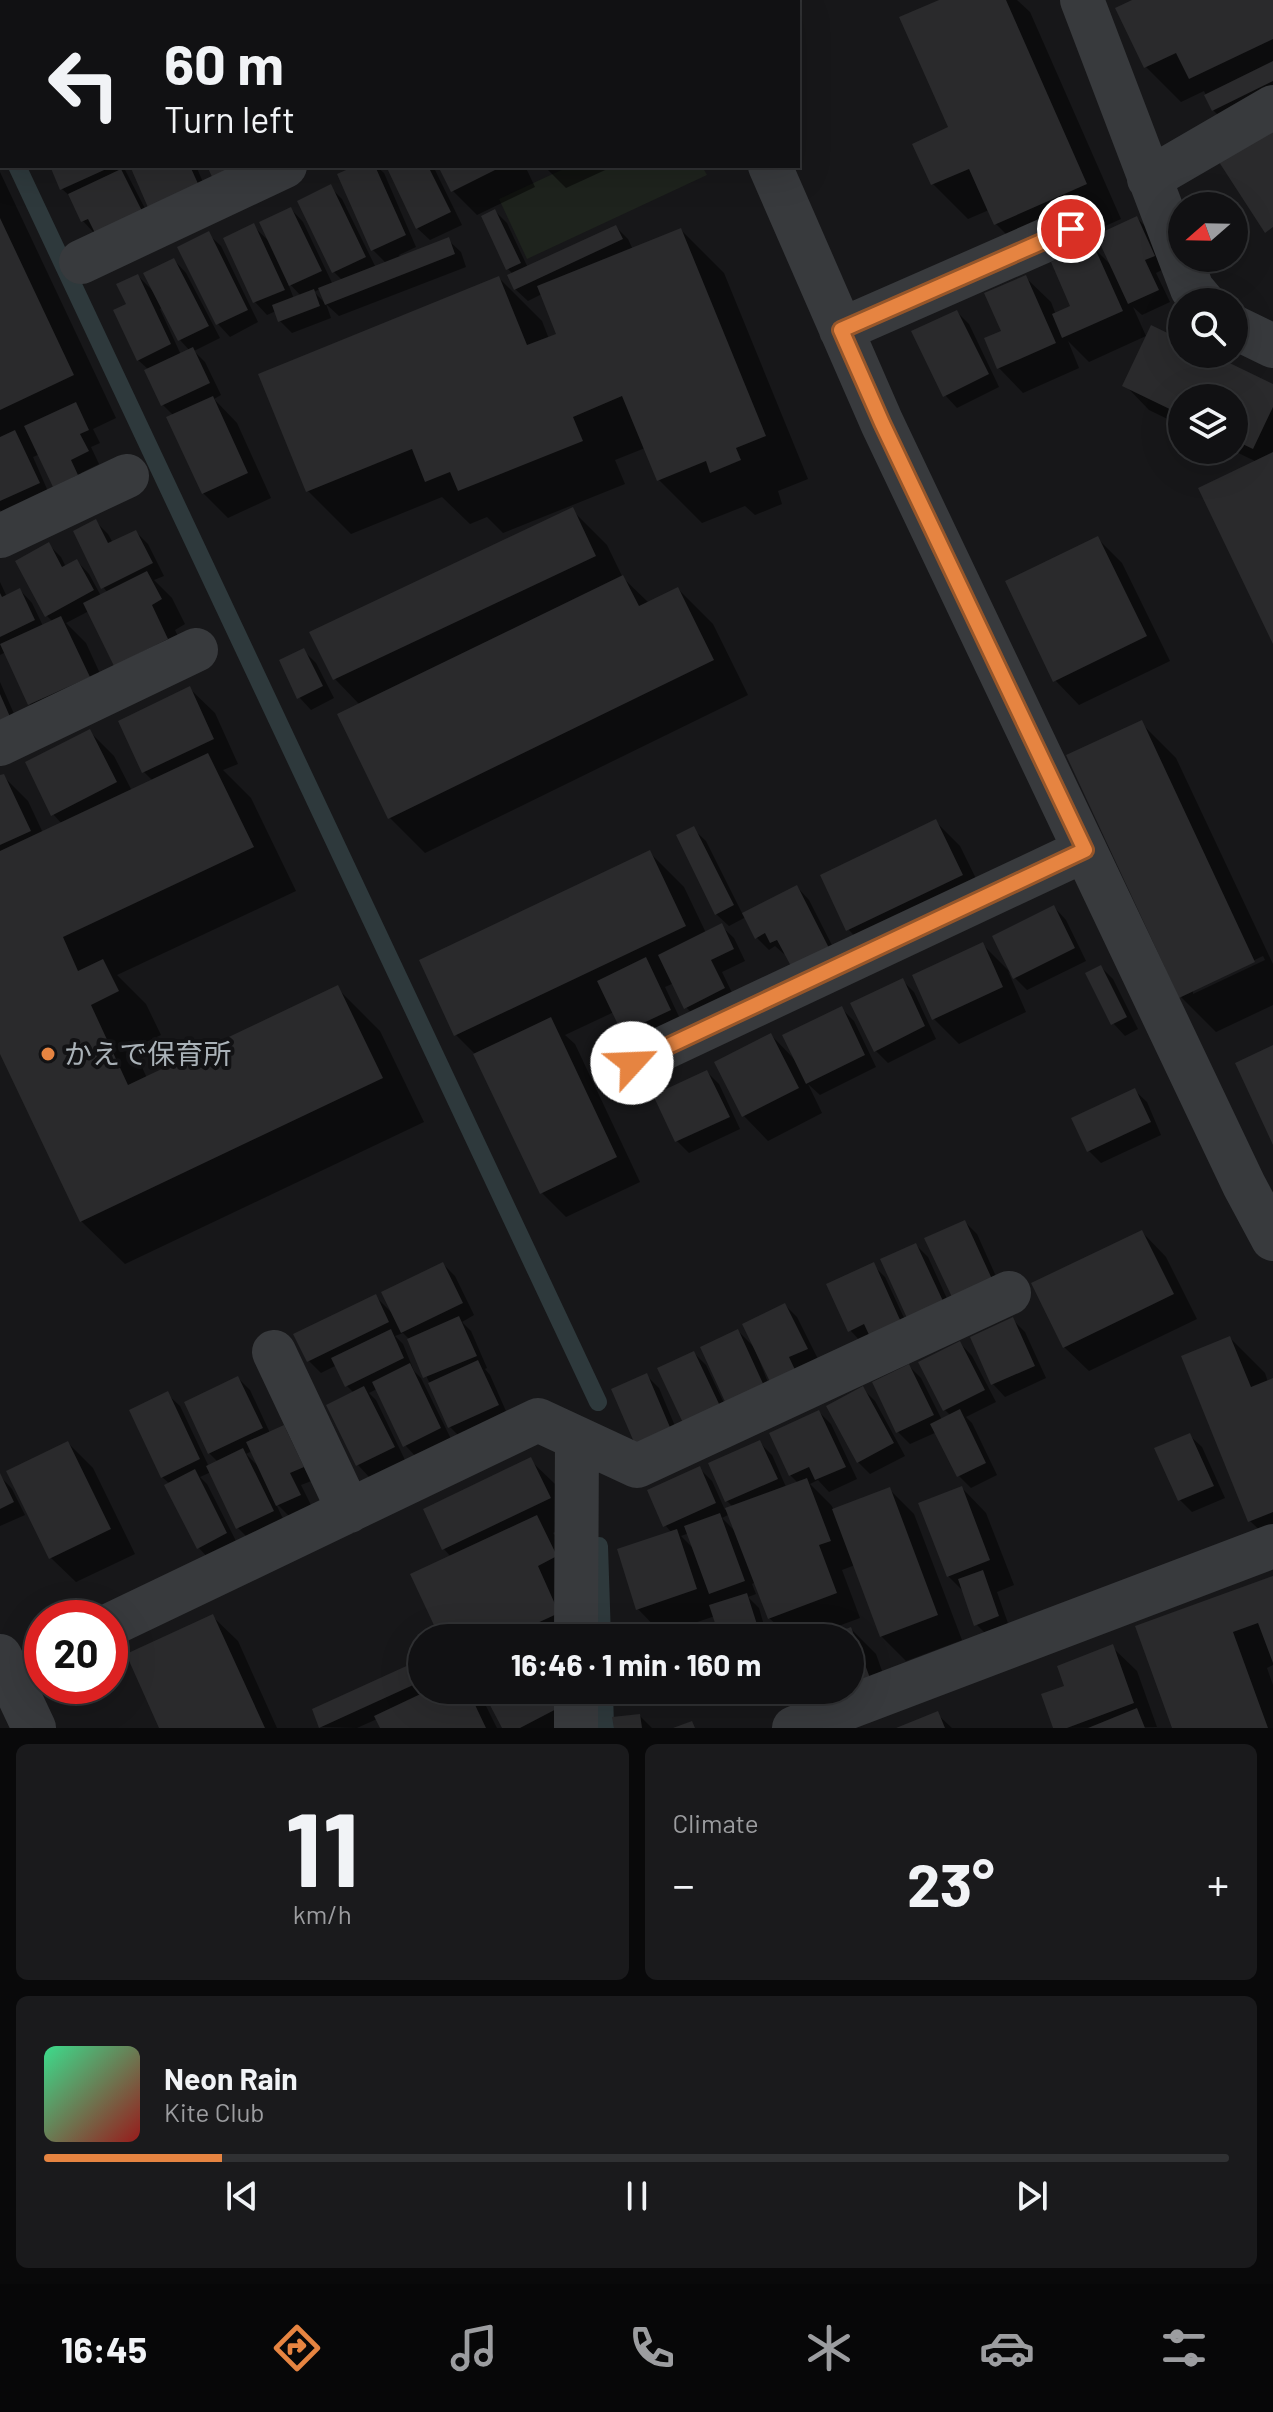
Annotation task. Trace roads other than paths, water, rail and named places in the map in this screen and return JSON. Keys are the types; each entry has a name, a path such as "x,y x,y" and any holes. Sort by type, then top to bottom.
{"street":[{"path":"1082,0 1192,288"},
{"path":"1149,179 1273,107"},
{"path":"81,262 281,168"},
{"path":"771,168 882,423 1085,850 1259,1178 1273,1239"},
{"path":"841,330 1071,229"},
{"path":"1248,334 1273,346"},
{"path":"0,536 127,476"},
{"path":"0,744 196,650"},
{"path":"632,1063 1085,850"},
{"path":"128,1616 538,1420 637,1466 1009,1293"},
{"path":"274,1352 349,1511"},
{"path":"576,1624 577,1439"},
{"path":"794,1728 872,1714 1273,1546"},
{"path":"13,1666 34,1728"},
{"path":"576,1704 576,1728"}],"waterway":[{"path":"18,168 598,1402"},
{"path":"599,1546 602,1624"},
{"path":"604,1704 605,1728"}],"place":[{"name":"かえで保育所","path":"48,1054"}]}
